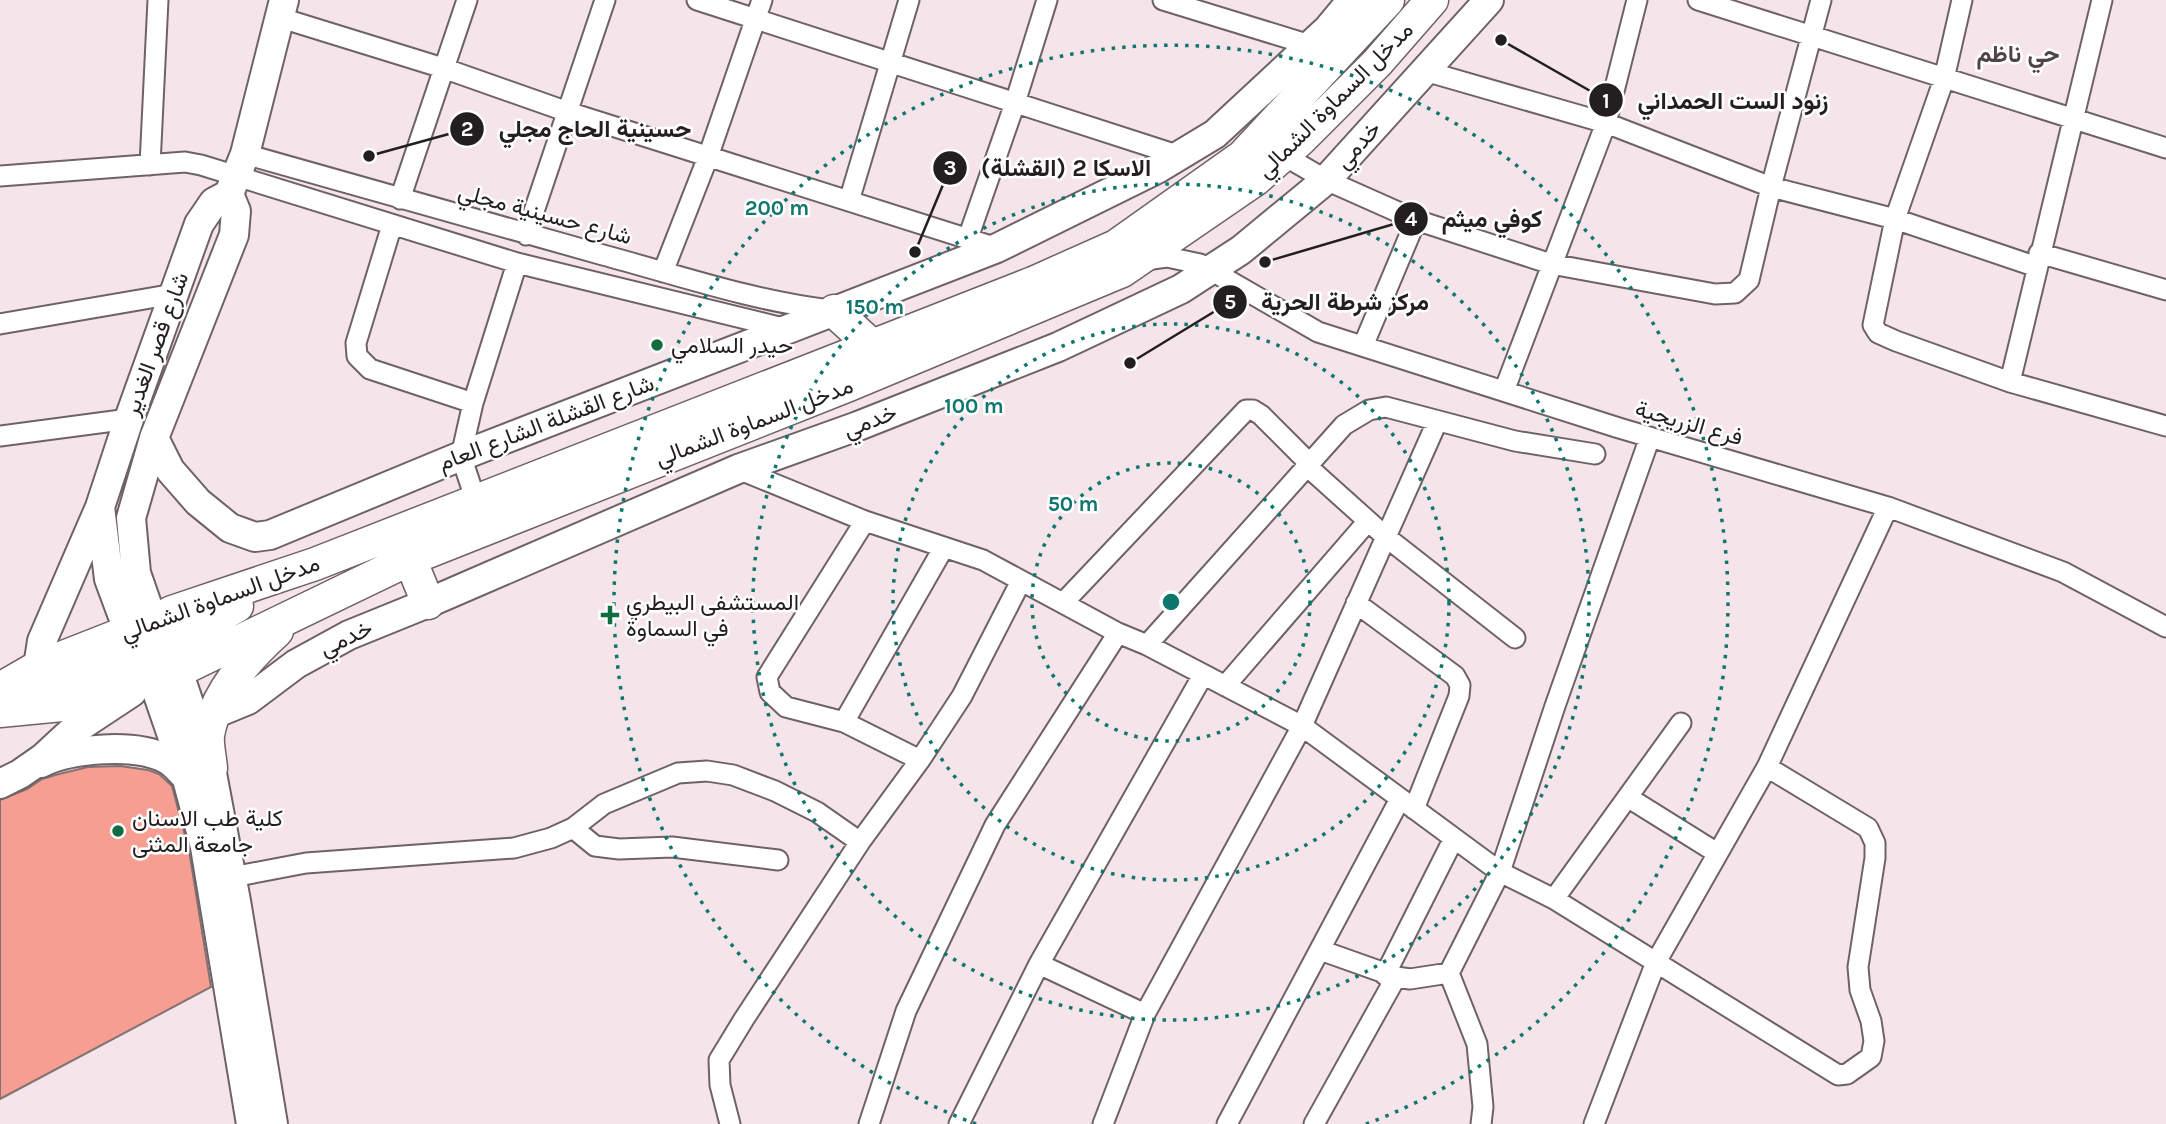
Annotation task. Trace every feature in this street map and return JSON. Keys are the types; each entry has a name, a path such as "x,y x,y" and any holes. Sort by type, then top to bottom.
{"highway":[{"name":"مدخل السماوة الشمالي","path":"153,650 315,564 1033,283 1116,246 1243,156 1388,0"},
{"name":"مدخل السماوة الشمالي","path":"1,703 23,671 153,650 348,587 410,559 986,330 1134,264 1256,179 1377,63 1432,0"},
{"path":"834,310 871,345"},
{"path":"410,559 428,603"},
{"path":"199,773 214,714 236,676 258,648 287,621 348,587"},
{"path":"1,703 153,650"}],"main road":[{"name":"شارع القشلة الشارع العام","path":"154,438 170,470 198,502 230,528 256,537 270,535 461,456 997,247 1157,169 1215,134 1310,45 1352,0"},
{"name":"خدمي","path":"214,714 248,700 271,681 349,635 738,469 858,426 1058,347 1150,305 1270,228 1326,180 1489,0"},
{"path":"273,1124 232,877 199,773 153,650 136,573 131,518 154,438 234,235 236,175 281,9"},
{"name":"شارع قصر الغدير","path":"23,671 42,641 100,507 199,224 236,175"},
{"path":"100,507 109,579 114,597 153,650"},
{"path":"10,779 43,758 70,733 111,704 153,650"},
{"path":"10,779 46,760 73,753 107,750 153,753 199,773"},
{"path":"199,773 205,847 251,1124"}],"street":[{"path":"150,164 158,0"},
{"path":"400,199 467,0"},
{"path":"526,235 605,0"},
{"path":"697,0 1180,156"},
{"path":"663,272 708,157 761,0"},
{"path":"849,201 909,0"},
{"path":"968,239 1015,103 1046,0"},
{"path":"1163,0 1202,6 1310,45"},
{"path":"1504,391 1606,123 1637,0"},
{"path":"1698,0 2166,148"},
{"path":"1283,155 1326,180 1416,219 1551,264 1715,294 1735,293 1749,279 1821,0"},
{"path":"1962,0 1944,79 1895,219 1873,325 1878,333 2010,382 2166,426"},
{"path":"2010,382 2102,0"},
{"path":"281,9 568,111 997,247"},
{"path":"1424,71 1606,123 1771,187 2038,260 2166,290"},
{"path":"0,176 185,162 236,175 517,263 786,329"},
{"name":"شارع حسينية مجلي","path":"236,175 400,199 788,305 834,310"},
{"path":"1363,346 1416,219"},
{"path":"1195,222 1191,244 1206,267"},
{"path":"392,225 356,343 357,356 370,369 473,402"},
{"name":"فرع الزريجية","path":"1134,264 1167,257 1206,267 1318,332 1650,437 1888,507 2063,572 2166,627"},
{"path":"476,501 461,456 473,402 517,263"},
{"path":"0,324 174,294"},
{"path":"1147,645 1344,425 1369,410 1386,407 1515,441 1595,454"},
{"path":"1063,603 1246,410 1253,410 1385,537 1515,638"},
{"path":"0,436 129,419"},
{"path":"1102,1124 1145,1013 1302,726 1437,422"},
{"path":"1482,1124 1477,1044 1449,973 1500,872 1559,694 1650,437"},
{"path":"738,469 865,522 984,560 1118,633 1147,645 1302,726 1500,872 1554,899 1838,1074 1847,1074 1871,1057 1874,1041 1871,1021 1860,990 1858,967 1875,843 1868,828 1767,767"},
{"path":"1594,1124 1656,962 1767,767 1888,507"},
{"path":"1225,686 1368,521"},
{"path":"865,522 767,677 770,692 786,707 844,722 920,760"},
{"path":"844,722 944,547"},
{"path":"730,1124 720,1086 719,1060 860,842 920,760 962,696 1021,581"},
{"path":"1227,1124 1320,950 1407,804 1459,696 1460,685 1455,676 1356,603"},
{"path":"869,1124 906,1011 995,825 1118,633"},
{"path":"959,1124 1040,964 1203,675"},
{"path":"1554,899 1681,723"},
{"path":"232,877 306,863 514,848 551,838 573,828 604,804 678,773 707,771 733,775 775,791 817,812 860,842"},
{"path":"1629,798 1717,853"},
{"path":"573,828 594,846 618,849 672,847 778,860"},
{"path":"1314,1124 1391,976 1454,838"},
{"path":"1320,950 1391,976 1410,979 1449,973"},
{"path":"1040,964 1145,1013"}],"building":[{"name":"كلية طب الاسنان جامعة المثنى","path":"120,766 159,774 172,786 189,850 211,987 0,1099 0,800 27,789 42,779 59,774 88,767"}],"place":[{"name":"زنود الست الحمداني","path":"1501,40"},
{"name":"حسينية الحاج مجلي","path":"369,156"},
{"name":"الاسكا 2 (القشلة)","path":"915,252"},
{"name":"كوفي ميثم","path":"1265,262"},
{"name":"حيدر السلامي","path":"657,345"},
{"name":"مركز شرطة الحرية","path":"1130,363"},
{"name":"المستشفى البيطري في السماوة","path":"610,615"},
{"name":"كلية طب الاسنان جامعة المثنى","path":"118,831"}],"district":[{"name":"حي ناظم","path":"2018,54"}]}
